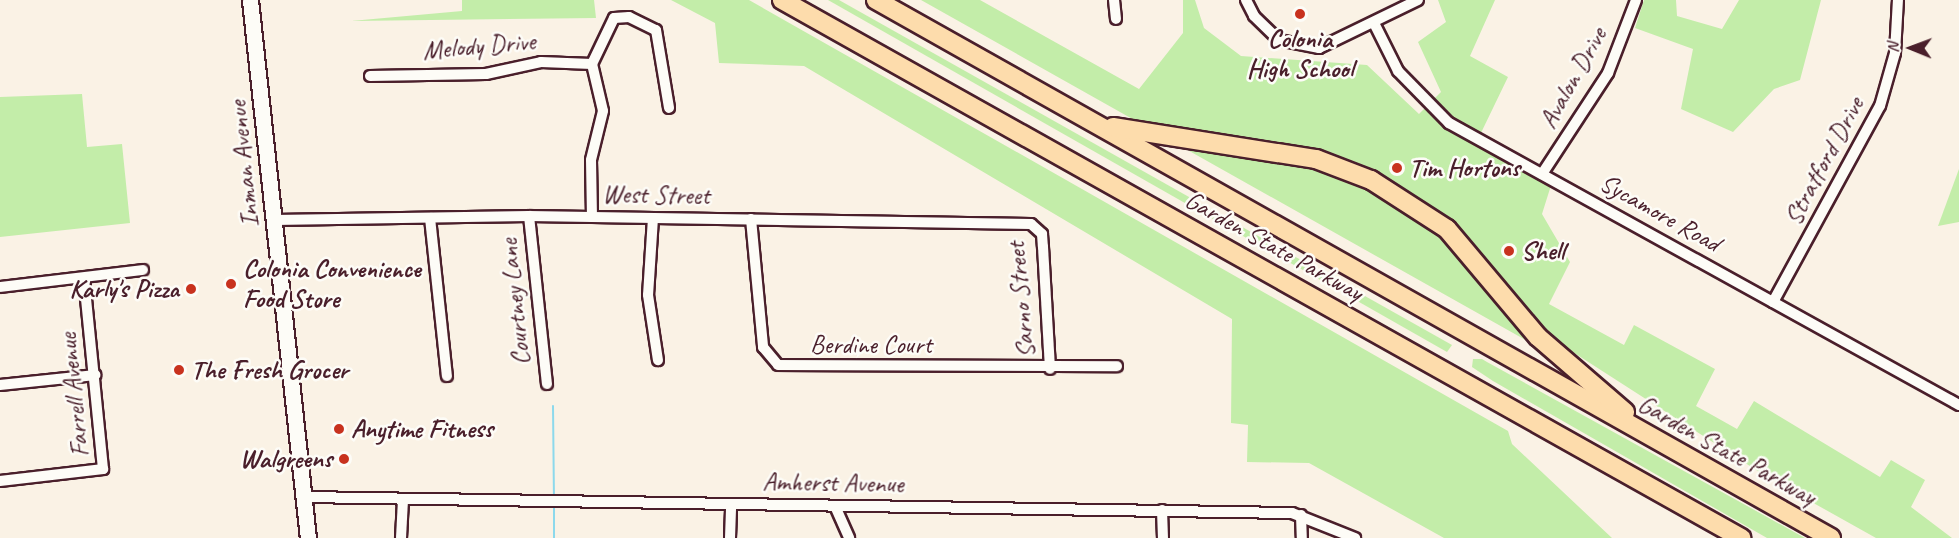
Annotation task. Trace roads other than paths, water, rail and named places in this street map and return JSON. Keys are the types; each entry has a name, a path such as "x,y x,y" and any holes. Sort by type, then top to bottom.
{"highway":[{"name":"Garden State Parkway","path":"782,0 1741,538"},
{"name":"Garden State Parkway","path":"876,0 1831,538"},
{"path":"1099,124 1316,159 1371,180 1447,229 1539,337 1586,382 1679,453"}],"main road":[{"name":"Inman Avenue","path":"250,0 308,538"}],"street":[{"path":"1114,0 1116,19"},
{"path":"1246,0 1268,31 1297,48 1319,48 1418,0"},
{"name":"Avalon Drive","path":"1542,174 1608,73 1636,0"},
{"name":"Stratford Drive","path":"1773,302 1880,106 1895,53 1898,0"},
{"path":"592,217 591,160 603,111 592,64 614,18 629,17 656,30 669,108"},
{"name":"Sycamore Road","path":"1374,23 1398,71 1449,123 1959,405"},
{"name":"Melody Drive","path":"370,76 486,74 541,62 592,64"},
{"name":"West Street","path":"274,220 529,216 1038,227"},
{"name":"Courtney Lane","path":"529,216 547,384"},
{"path":"430,218 447,376"},
{"path":"653,218 648,295 658,360"},
{"name":"Berdine Court","path":"751,219 763,347 778,365 1050,369 1117,366"},
{"name":"Sarno Street","path":"1038,227 1048,293 1050,369"},
{"path":"0,287 84,279 143,270"},
{"name":"Farrell Avenue","path":"0,481 103,469 84,279"},
{"path":"0,385 95,375"},
{"name":"Amherst Avenue","path":"304,497 403,502 731,504 1301,514 1355,538"},
{"path":"401,538 403,502"},
{"path":"730,538 731,504"},
{"path":"835,506 849,538"},
{"path":"1162,510 1163,538"},
{"path":"1301,514 1302,538"}],"waterway":[{"path":"553,406 554,499"},
{"path":"554,504 554,538"}],"place":[{"name":"Colonia High School","path":"1300,14"},
{"name":"Tim Hortons","path":"1397,168"},
{"name":"Shell","path":"1509,251"},
{"name":"Colonia Convenience Food Store","path":"231,284"},
{"name":"Karly's Pizza","path":"191,289"},
{"name":"The Fresh Grocer","path":"179,370"},
{"name":"Anytime Fitness","path":"339,429"},
{"name":"Walgreens","path":"344,459"}]}
